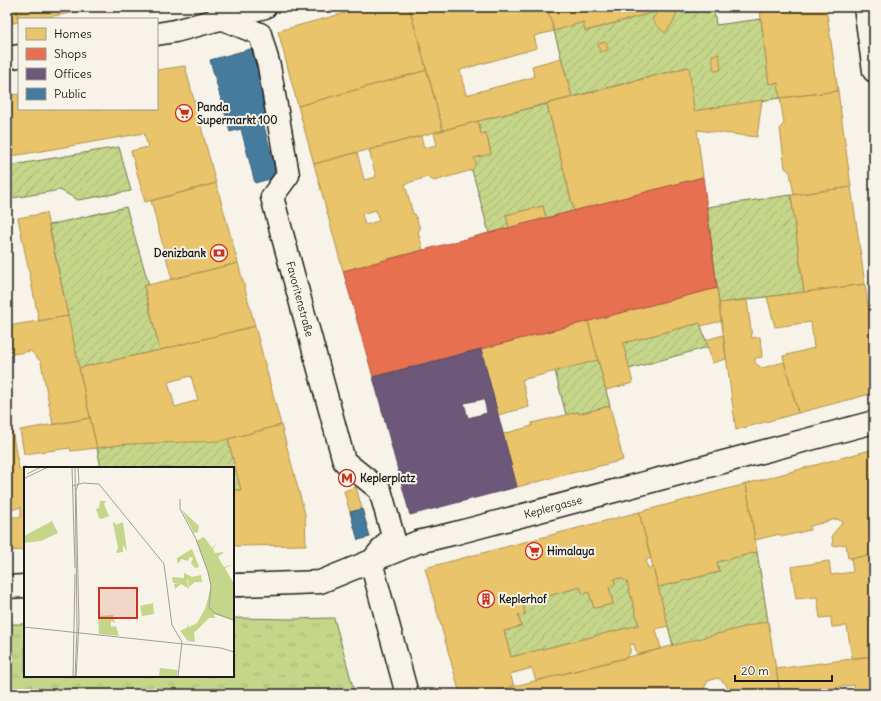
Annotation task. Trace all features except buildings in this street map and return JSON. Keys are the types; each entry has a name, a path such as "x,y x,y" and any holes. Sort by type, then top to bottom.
{"street":[{"path":"158,34 175,32 221,13 265,7"},
{"path":"865,7 874,71"},
{"name":"Favoritenstraße","path":"221,13 260,34 269,66 288,174 272,197 344,461 380,490 393,536 371,562"},
{"path":"7,58 18,56"},
{"name":"Keplergasse","path":"236,585 320,582 418,542 874,422"},
{"path":"371,562 407,694"},
{"path":"7,587 24,586"}],"green space":[{"path":"678,7 681,7 682,13 714,8 716,25 761,19 769,83 778,83 780,98 694,111 688,67 572,97 554,31 583,22 586,31 658,11 665,33 674,21"},
{"path":"547,104 574,211 546,218 543,206 506,215 509,228 489,233 472,170 474,158 491,153 486,133 481,134 478,121"},
{"path":"119,147 131,191 78,200 60,190 7,199 7,166"},
{"path":"791,195 804,292 719,303 707,207"},
{"path":"126,207 149,285 144,287 160,350 79,368 49,225"},
{"path":"700,323 708,347 629,369 623,343"},
{"path":"598,360 610,406 579,414 578,412 566,415 555,371"},
{"path":"228,439 241,490 234,490 234,467 101,467 97,448 126,444"},
{"path":"757,552 768,621 673,646 658,587 719,572 717,562"},
{"path":"621,578 627,582 639,625 511,657 504,631 521,626 518,615 525,614 523,603 580,587 583,594 589,592 594,608 613,604 609,587 615,585 614,579"},
{"path":"234,618 334,618 355,694 7,694 7,625 24,624 24,677 234,677"}],"place":[{"name":"Panda Supermarkt 100","path":"184,113"},
{"name":"Denizbank","path":"219,253"},
{"name":"Keplerplatz","path":"347,478"},
{"name":"Himalaya","path":"534,551"},
{"name":"Keplerhof","path":"486,599"}]}
